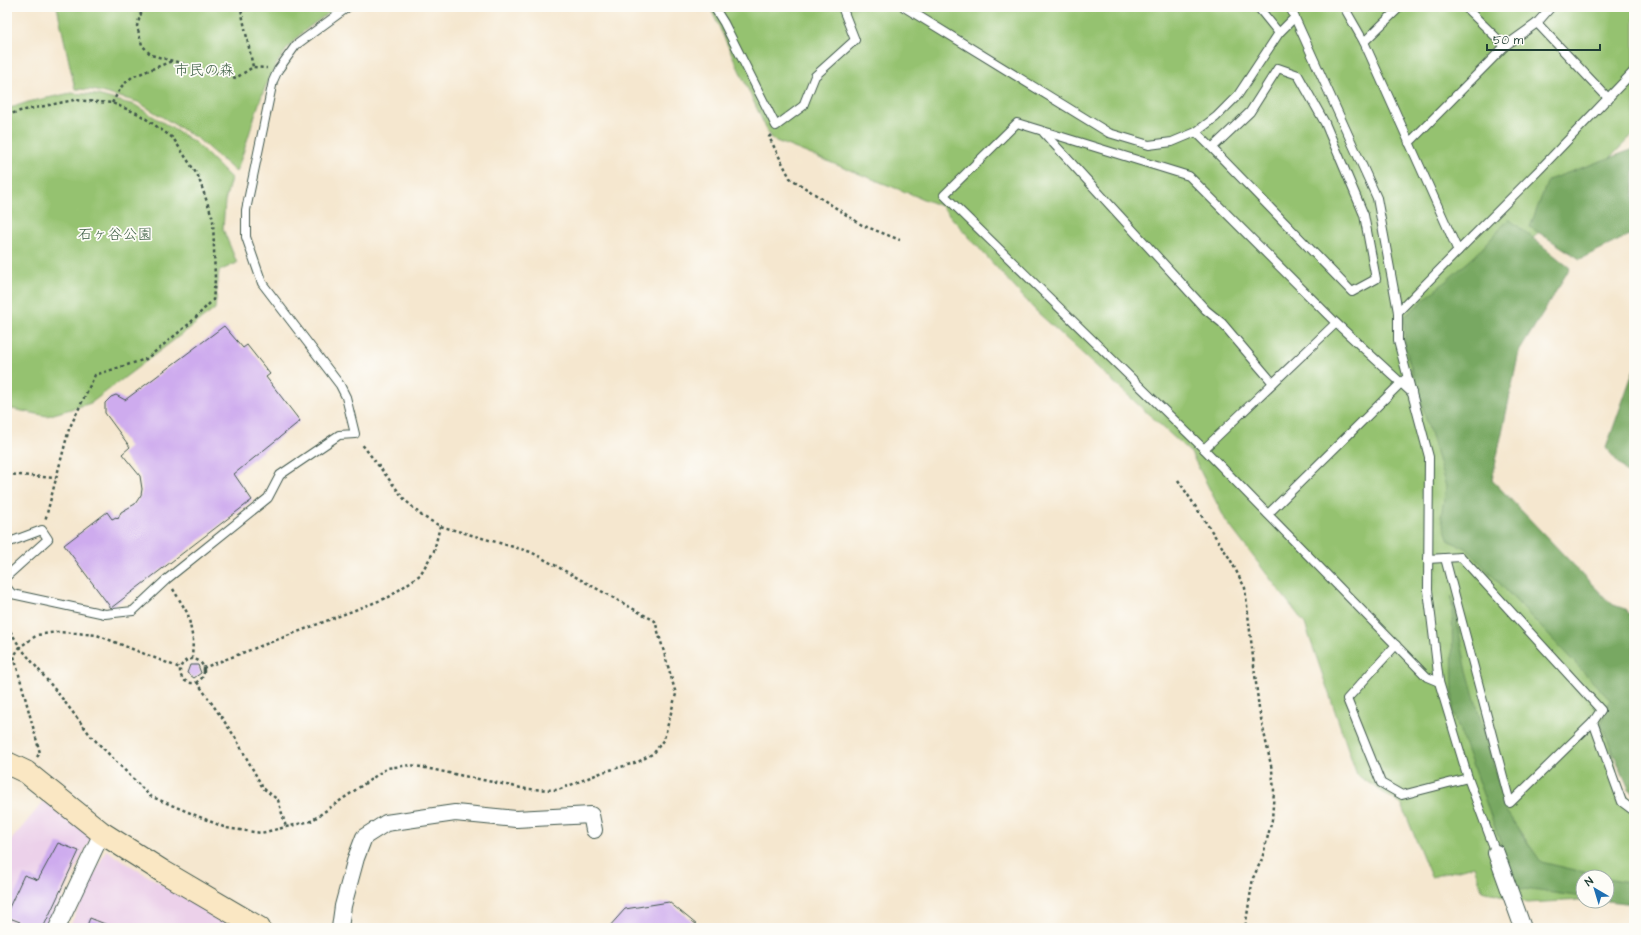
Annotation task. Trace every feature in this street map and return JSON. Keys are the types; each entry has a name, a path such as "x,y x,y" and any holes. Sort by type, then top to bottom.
{"street":[{"path":"7,763 26,772 102,832 162,871 260,928"},
{"path":"340,928 343,906 356,858 364,837 386,823 455,813 516,819 591,815 594,830"},
{"path":"57,928 102,832"},
{"path":"1496,853 1523,928"}],"lane":[{"path":"7,588 12,594 105,614 133,611 167,579 268,498 280,475 339,435 355,434 346,397 340,385 262,283 246,237 246,210 273,81 278,70 296,45 348,7"},
{"path":"714,7 776,126 803,106 815,76 855,40 842,7"},
{"path":"904,7 1109,133 1149,145 1172,142 1196,132 1216,117 1238,95 1279,33 1294,18"},
{"path":"1258,7 1279,33"},
{"path":"1290,7 1377,198 1398,312 1398,342 1429,457 1428,590 1439,682 1468,778 1496,853"},
{"path":"1344,7 1364,42 1458,251"},
{"path":"1364,42 1400,7"},
{"path":"1465,7 1505,46"},
{"path":"1409,143 1505,46 1537,22 1551,7"},
{"path":"1537,22 1609,99"},
{"path":"1196,132 1352,292 1376,279 1364,215 1325,123 1298,75 1278,68 1250,112 1212,148"},
{"path":"1398,312 1609,99 1634,71"},
{"path":"1412,393 1336,323 1189,176 1017,123 944,195 1204,449 1427,677 1439,682"},
{"path":"1043,131 1206,310 1222,323 1273,383"},
{"path":"1204,449 1336,323"},
{"path":"1268,514 1408,376"},
{"path":"7,543 42,530 48,539 7,576"},
{"path":"1428,559 1462,557 1601,710 1593,722 1510,803 1446,558"},
{"path":"1396,645 1347,699 1381,784 1402,795 1468,778"},
{"path":"1593,722 1622,802 1634,811"}],"path":[{"path":"134,7 140,12"},
{"path":"143,7 140,12 137,26 142,45 151,55 236,78 253,67 278,70"},
{"path":"236,7 241,8 253,67"},
{"path":"112,103 122,86 132,76 172,60"},
{"path":"7,115 74,100 112,103 138,114 173,138 198,176 213,219 215,279 213,300 189,324 146,359 95,375 69,429 42,530"},
{"path":"776,126 769,137 790,178 862,225 900,240"},
{"path":"7,626 20,647 91,736 150,796 226,828 261,833 311,821 388,768 411,765 526,789 558,790 603,772 638,762 654,753 664,740 676,694 655,621 531,552 440,526 422,516 405,500 355,434"},
{"path":"7,474 56,478"},
{"path":"1178,480 1230,559 1244,588 1259,709 1272,770 1274,790 1272,820 1262,858 1253,878 1245,928"},
{"path":"203,668 389,598 420,574 434,551 440,526"},
{"path":"167,579 188,614 193,640 192,660"},
{"path":"26,772 40,753 14,656 20,647 37,635 57,632 97,635 180,668"},
{"path":"192,660 199,662 203,668 202,676 197,682 189,683 182,679 180,668 185,662 192,660"},
{"path":"197,682 235,737 263,788 278,800 286,827"}],"shaded area":[{"path":"44,801 91,837 47,928 7,928 7,845"},
{"path":"106,850 128,864 235,928 69,928"}],"green space":[{"name":"市民の森","path":"57,7 338,7 304,32 282,55 265,87 236,172 198,139 138,102 93,90 75,89"},
{"path":"710,7 1634,7 1634,133 1424,352 1467,544 1619,705 1609,736 1620,790 1634,801 1634,897 1615,898 1615,869 1575,869 1575,900 1527,903 1482,890 1474,866 1431,877 1402,805 1357,775 1305,624 1226,521 1191,453 1035,310 941,206 771,139"},
{"name":"石ヶ谷公園","path":"71,93 97,95 135,105 196,143 231,178 225,201 223,229 237,263 219,271 215,309 91,403 47,416 7,408 7,109 28,102"},
{"path":"1634,149 1634,233 1580,259 1530,227 1548,180"},
{"path":"1509,219 1570,268 1519,352 1492,480 1611,604 1625,609 1634,618 1634,793 1629,789 1601,724 1610,700 1466,548 1449,541 1441,517 1446,487 1405,347 1404,317 1475,256"},
{"path":"1634,369 1634,481 1606,448"},
{"path":"1452,596 1466,667 1506,811 1541,862 1575,870 1575,896 1517,888 1453,712"},
{"path":"1615,879 1634,883 1634,904 1615,902"}],"building":[{"path":"224,326 243,348 247,345 270,374 266,377 300,421 234,474 252,500 111,608 64,545 107,512 112,519 116,517 118,519 121,512 135,504 141,495 142,489 140,476 122,454 130,447 105,413 105,403 111,397 116,395 125,400"},
{"path":"190,665 198,665 201,673 194,678 187,673"},
{"path":"58,843 79,851 43,928 18,928 20,922 7,917 7,912 24,875 38,880"},
{"path":"669,902 697,925 694,928 608,928 625,909"},
{"path":"90,918 115,928 86,928"}]}
